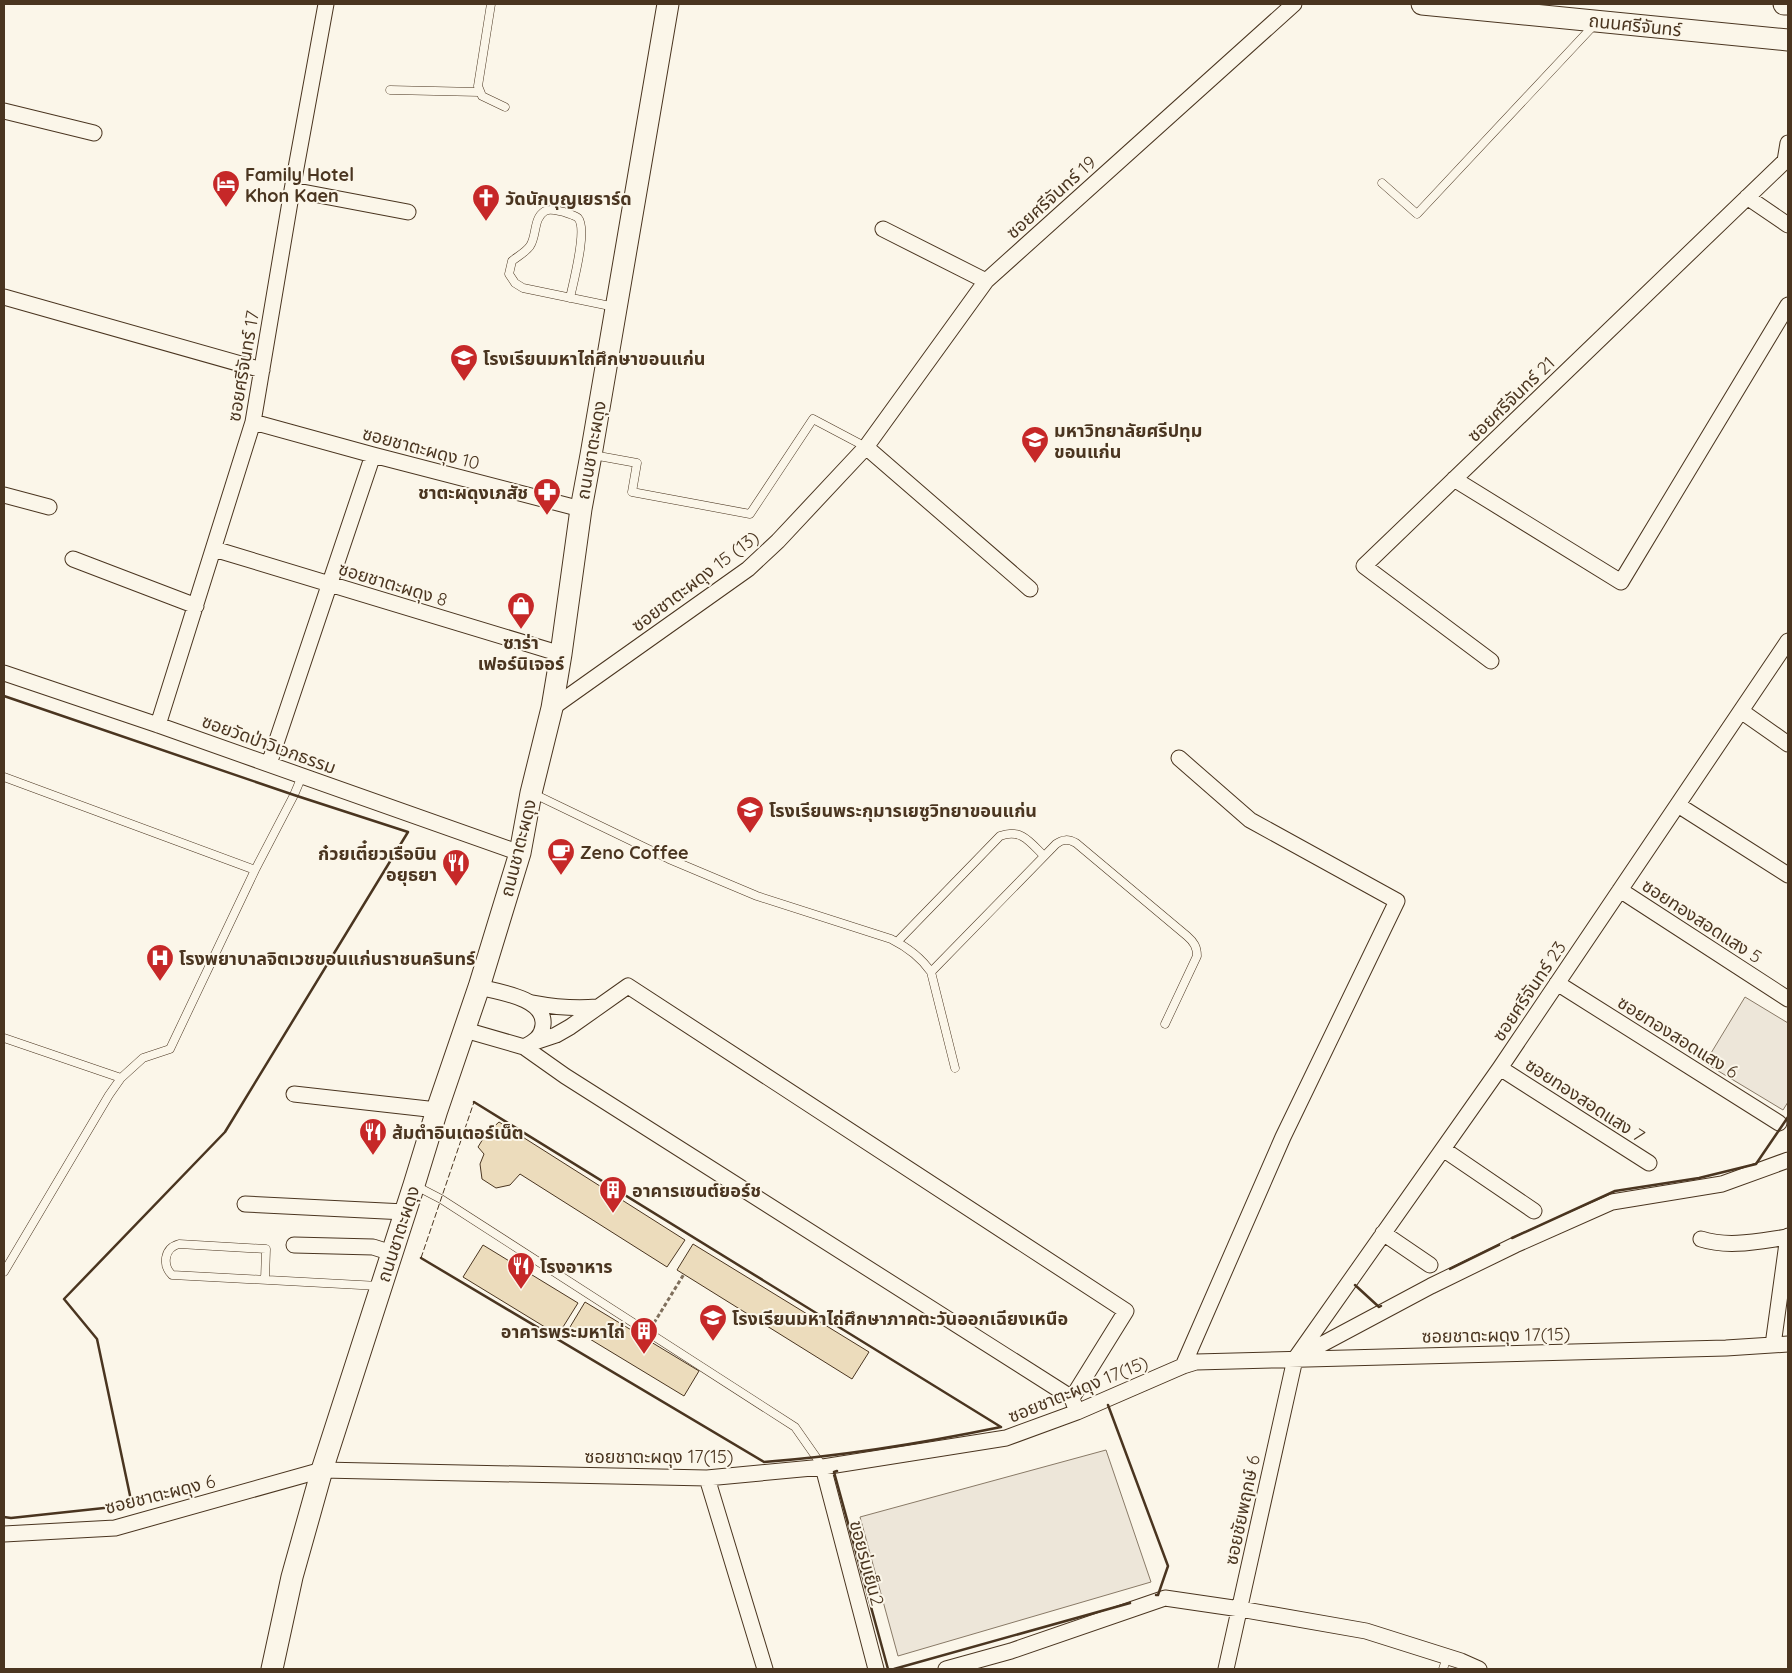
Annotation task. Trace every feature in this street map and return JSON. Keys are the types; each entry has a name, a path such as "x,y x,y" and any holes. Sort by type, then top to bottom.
{"street":[{"name":"ซอยศรีจันทร์ 17","path":"158,725 253,422 326,4"},
{"name":"ถนนชาตะผดุง","path":"272,1669 292,1577 322,1470 437,1110 465,1030 520,853 552,708 580,509 591,455 668,4"},
{"name":"ซอยศรีจันทร์ 19","path":"866,448 986,281 1294,4"},
{"name":"ถนนศรีจันทร์","path":"1423,4 1788,40"},
{"path":"4,111 94,133"},
{"name":"ซอยศรีจันทร์ 21","path":"1491,661 1364,566 1785,161 1788,144"},
{"path":"292,190 408,212"},
{"path":"1747,197 1788,225"},
{"path":"883,229 986,281"},
{"path":"4,297 262,370"},
{"path":"1454,480 1621,582 1788,305"},
{"name":"ซอยชาตะผดุง 10","path":"253,422 580,509"},
{"path":"866,448 1030,590"},
{"name":"ซอยชาตะผดุง 15 (13)","path":"552,708 748,569 778,542 866,448"},
{"path":"269,764 373,455"},
{"path":"4,496 49,507"},
{"name":"ซอยชาตะผดุง 8","path":"214,549 561,654"},
{"path":"73,559 196,606"},
{"name":"ซอยศรีจันทร์ 23","path":"1295,1359 1500,1068 1788,641"},
{"name":"ซอยวัดป่าวิเวกธรรม","path":"4,673 158,725 520,853"},
{"path":"1741,711 1788,744"},
{"path":"1179,758 1250,820 1397,901 1283,1137 1183,1366"},
{"path":"1678,805 1788,875"},
{"name":"ซอยทองสอดแสง 5","path":"1620,890 1788,999"},
{"name":"ซอยทองสอดแสง 6","path":"1557,983 1779,1123"},
{"path":"479,986 533,1003 564,1008 598,1006"},
{"path":"529,1044 563,1031 628,986 1126,1311 1072,1398"},
{"path":"529,1044 542,1031 543,1020 539,1010 533,1003"},
{"path":"465,1030 529,1044 564,1076 1072,1398 1077,1412"},
{"name":"ซอยทองสอดแสง 7","path":"1500,1068 1650,1163"},
{"path":"294,1094 437,1110"},
{"path":"1443,1149 1534,1211"},
{"path":"1295,1359 1431,1286 1515,1245 1612,1202 1722,1184 1788,1160"},
{"path":"245,1204 405,1212"},
{"path":"1383,1233 1430,1265"},
{"path":"1701,1238 1714,1243 1738,1244 1788,1237 1773,1345"},
{"path":"294,1245 373,1247 392,1253"},
{"name":"ซอยชาตะผดุง 17(15)","path":"322,1470 707,1478 823,1467 1006,1438 1077,1412 1196,1362 1726,1348 1788,1344"},
{"name":"ซอยชัยพฤกษ์ 6","path":"1226,1669 1295,1359"},
{"name":"ขอยร่มเย็น2","path":"823,1467 876,1669"},
{"name":"ซอยชาตะผดุง 6","path":"4,1534 115,1528 322,1470"},
{"path":"707,1478 765,1669"},
{"path":"946,1669 1011,1651 1165,1598 1366,1631 1445,1663 1479,1669"}],"lane":[{"path":"490,4 478,79 479,92 482,96 505,107"},
{"path":"1382,183 1417,214 1599,21"},
{"path":"390,90 479,92"},
{"path":"570,298 581,239 581,225 579,219 575,216 557,210 544,211 540,215 530,248 512,261 509,274 515,283 523,288 570,298 616,307"},
{"path":"591,455 637,463 632,492 750,514 813,418 866,448"},
{"path":"4,1272 109,1095 122,1078 143,1058 170,1049 302,776"},
{"path":"4,777 255,870"},
{"path":"532,793 669,859 756,896 905,946 923,960 931,972 955,1068"},
{"path":"897,942 1000,836 1008,833 1017,833 1026,838 1044,856"},
{"path":"931,972 1044,856 1062,840 1068,840 1076,843 1193,941 1197,948 1197,956 1165,1024"},
{"path":"4,1038 122,1078"},
{"path":"414,1185 450,1204 795,1427 823,1467"},
{"path":"265,1280 266,1249 179,1244 174,1246 166,1256 166,1267 172,1275 265,1280 381,1286"}],"path":[{"path":"648,1333 684,1274"}],"shaded area":[{"path":"1745,997 1788,1023 1788,1102 1783,1110 1705,1063"},
{"path":"1106,1450 1151,1582 898,1656 860,1517"}],"building":[{"name":"อาคารเซนต์ยอร์ช","path":"499,1122 685,1240 667,1267 520,1174 510,1185 496,1188 482,1179 480,1164 484,1154 478,1147 486,1134"},
{"path":"693,1244 869,1352 852,1379 677,1270"},
{"name":"โรงอาหาร","path":"483,1245 578,1303 558,1335 463,1277"},
{"name":"อาคารพระมหาไถ่","path":"585,1302 699,1371 684,1396 570,1327"}],"fence":[{"path":"421,1258 474,1102"}],"wall":[{"path":"4,696 408,832 225,1132 64,1299 97,1339 132,1505 11,1518 4,1517"},
{"path":"421,1258 764,1462 883,1448 1001,1427 474,1102"},
{"path":"1512,1238 1615,1191 1699,1178 1756,1164 1788,1117"},
{"path":"1450,1269 1499,1245"},
{"path":"1355,1285 1379,1307 1381,1306"},
{"path":"1108,1405 1168,1566 1158,1595 1156,1595"},
{"path":"837,1471 834,1472 888,1669"},
{"path":"894,1669 1130,1603"}],"place":[{"name":"Family Hotel Khon Kaen","path":"226,208"},
{"name":"วัดนักบุญเยราร์ด","path":"486,222"},
{"name":"โรงเรียนมหาไถ่ศึกษาขอนแก่น","path":"464,382"},
{"name":"มหาวิทยาลัยศรีปทุม ขอนแก่น","path":"1035,464"},
{"name":"ชาตะผดุงเภสัช","path":"547,516"},
{"name":"ซาร่า เฟอร์นิเจอร์","path":"521,630"},
{"name":"โรงเรียนพระกุมารเยซูวิทยาขอนแก่น","path":"750,834"},
{"name":"Zeno Coffee","path":"561,876"},
{"name":"ก๋วยเตี๋ยวเรือบิน อยุธยา","path":"456,887"},
{"name":"โรงพยาบาลจิตเวชขอนแก่นราชนครินทร์","path":"160,982"},
{"name":"ส้มตำอินเตอร์เน็ต","path":"373,1156"},
{"name":"อาคารเซนต์ยอร์ช","path":"613,1214"},
{"name":"โรงอาหาร","path":"521,1290"},
{"name":"โรงเรียนมหาไถ่ศึกษาภาคตะวันออกเฉียงเหนือ","path":"713,1342"},
{"name":"อาคารพระมหาไถ่","path":"644,1355"}]}
